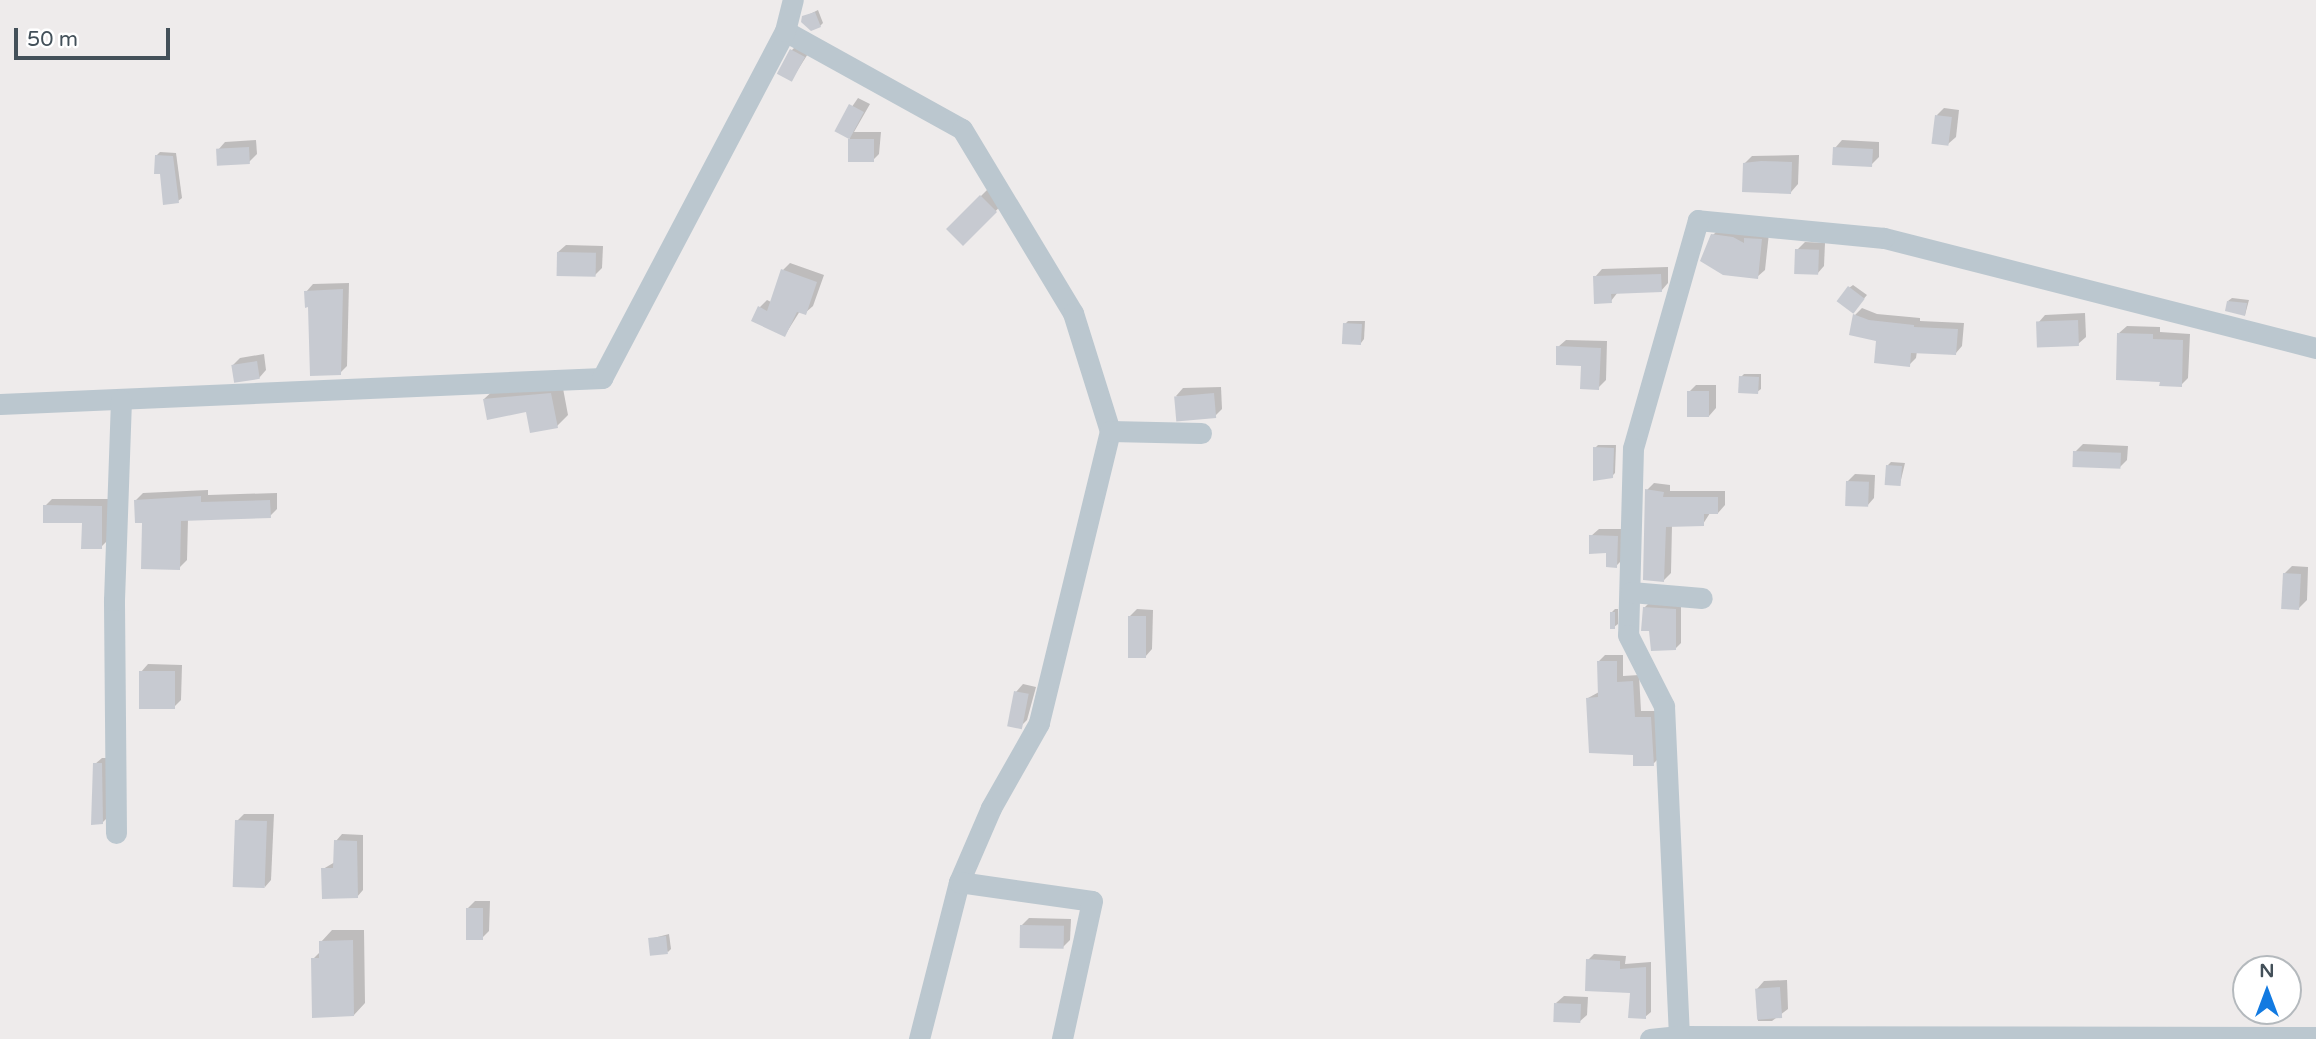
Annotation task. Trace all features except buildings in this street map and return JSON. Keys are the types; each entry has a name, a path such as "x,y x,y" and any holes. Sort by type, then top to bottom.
{"street":[{"path":"0,404 602,378 785,31 793,0"},
{"path":"785,31 962,129 1073,313 1110,431 1039,723 991,808 959,882 919,1039"},
{"path":"1679,1036 1664,706 1628,635 1633,448 1698,220 1884,238 2316,348"},
{"path":"116,833 114,600 121,400"},
{"path":"1110,431 1200,433"},
{"path":"1631,592 1702,598"},
{"path":"959,882 1092,901 1062,1039"},
{"path":"1650,1039 1679,1036 2316,1037"}]}
